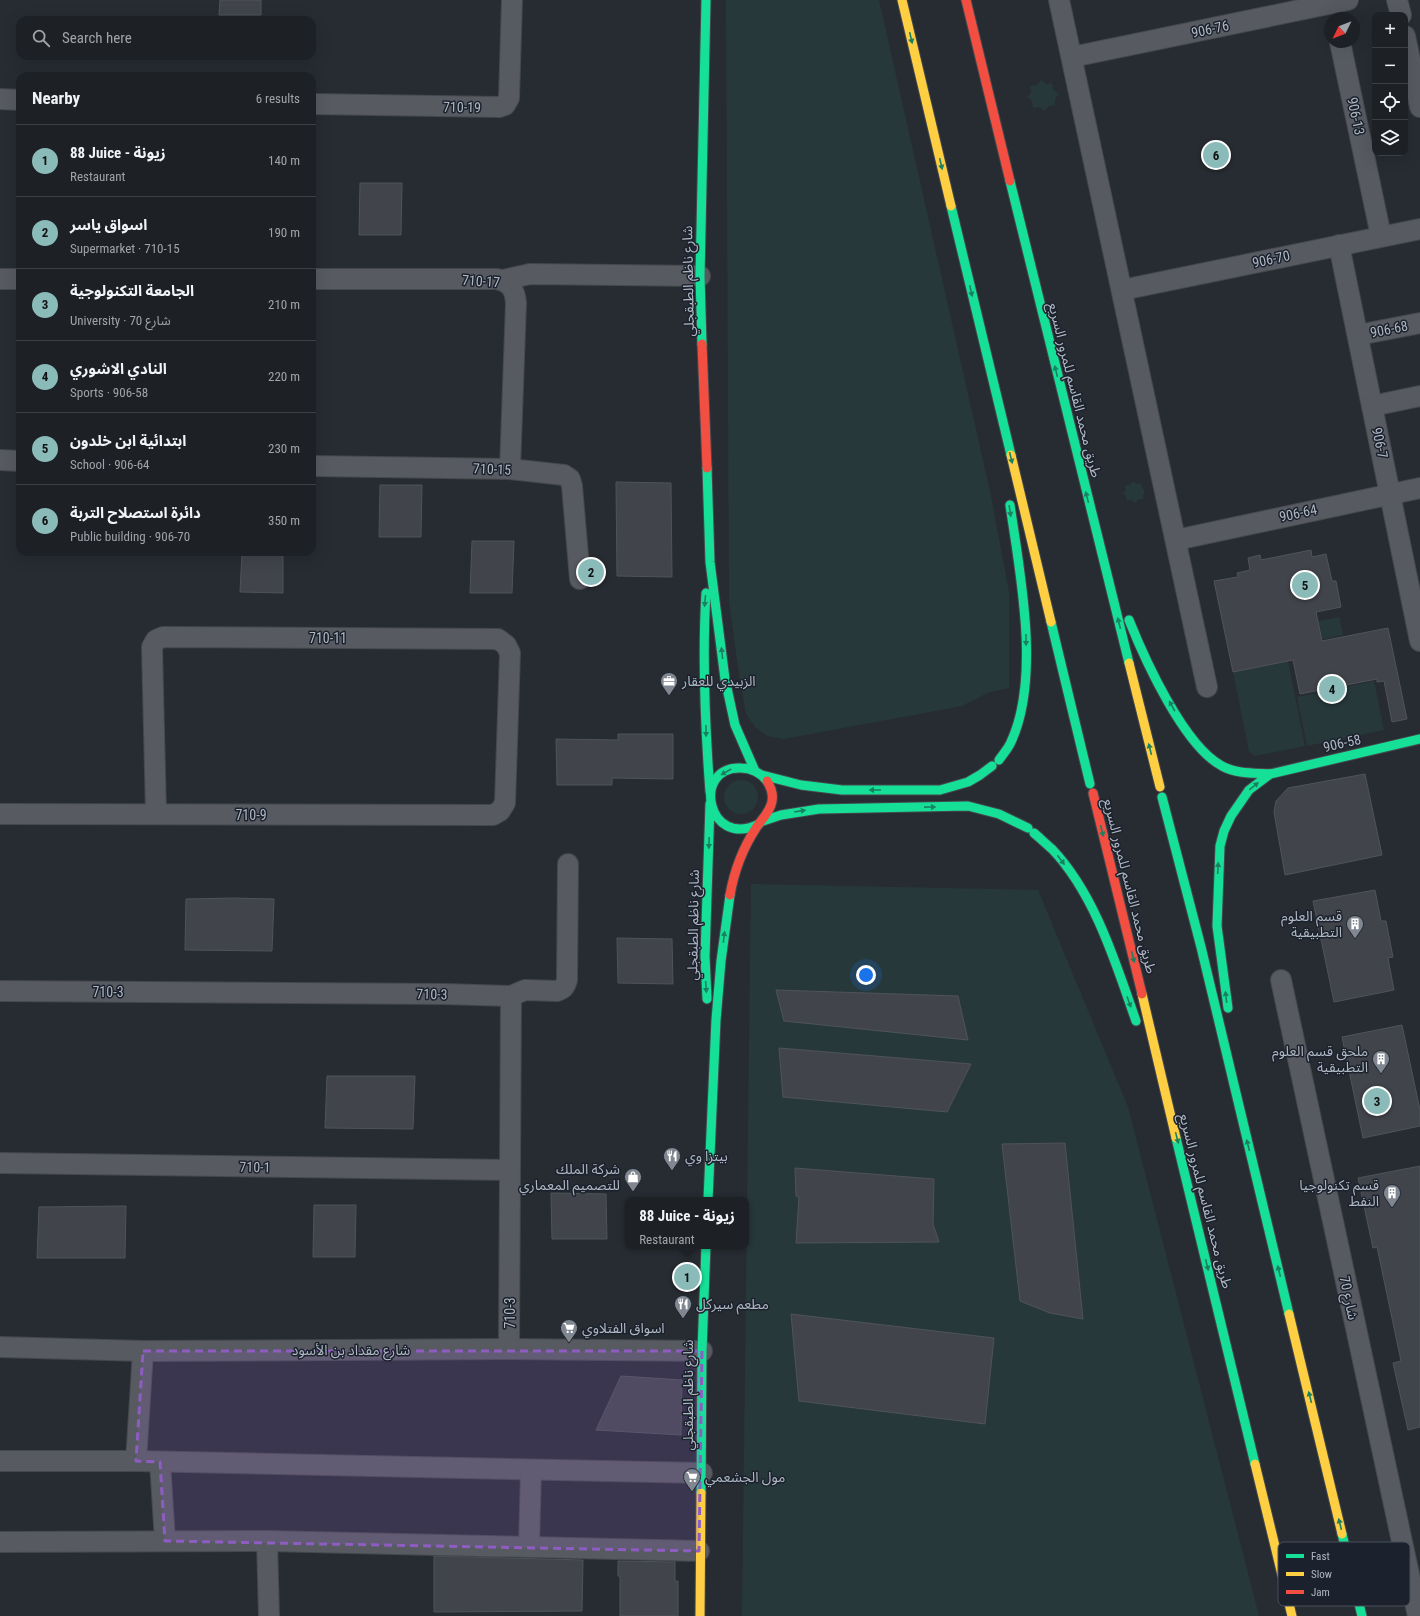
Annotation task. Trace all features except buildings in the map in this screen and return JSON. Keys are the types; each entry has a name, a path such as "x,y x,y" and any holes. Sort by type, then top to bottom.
{"main road":[{"name":"شارع ناظم الطبقجلي","path":"706,0 700,276 710,562"},
{"name":"طريق محمد القاسم للمرور السريع","path":"902,0 1090,784"},
{"name":"طريق محمد القاسم للمرور السريع","path":"966,0 1160,787"},
{"path":"988,362 1003,461"},
{"path":"710,792 714,782 722,773 733,768 744,767 758,773 801,785 842,790 940,790 953,788 970,782 986,772 996,763 1010,744 1018,727 1025,679 1026,649 1023,590 1009,499"},
{"path":"1096,530 1119,595 1145,658 1184,728 1205,754 1223,766 1244,772 1270,774"},
{"path":"710,562 718,604 721,650 728,697 738,735 758,773 768,783 772,793 772,803 769,813 761,822"},
{"path":"710,562 704,625 707,764 710,804 715,816 724,824 735,829 747,829 781,815 819,809 968,806 1000,814 1030,830 1064,862 1089,907 1111,954 1139,1029"},
{"name":"906-58","path":"1270,774 1420,739"},
{"path":"1228,1014 1217,926 1220,846 1224,831 1231,816 1249,790 1270,774"},
{"name":"طريق محمد القاسم للمرور السريع","path":"1093,793 1278,1558"},
{"path":"1162,797 1239,1106 1344,1542"},
{"name":"شارع ناظم الطبقجلي","path":"710,804 705,956 707,1001 714,1046"},
{"name":"شارع ناظم الطبقجلي","path":"708,1197 714,1046 719,981 729,900 740,861 761,822"},
{"path":"1230,1029 1239,1106"},
{"path":"1144,1044 1172,1119"},
{"name":"شارع ناظم الطبقجلي","path":"700,1616 699,1551 702,1473 702,1351 706,1249"},
{"name":"طريق محمد القاسم للمرور السريع","path":"1290,1606 1292,1616"},
{"path":"1360,1606 1362,1616"}],"street":[{"name":"710-19","path":"316,104 499,107 505,105 509,98 512,0"},
{"path":"1059,0 1207,687"},
{"path":"1397,0 1399,12"},
{"name":"906-76","path":"1072,57 1291,6 1338,7"},
{"name":"906-13","path":"1341,48 1381,236"},
{"path":"1408,48 1420,107"},
{"path":"0,99 16,100"},
{"name":"906-70","path":"1122,290 1420,229"},
{"name":"906-7","path":"1339,245 1390,494 1413,578 1420,641"},
{"path":"503,280 530,274 700,276"},
{"path":"0,279 16,279"},
{"name":"710-17","path":"316,279 497,279 503,280 514,289 516,303 510,470"},
{"name":"906-68","path":"1358,335 1420,323"},
{"path":"1372,406 1420,396"},
{"path":"0,460 16,461"},
{"name":"710-15","path":"316,466 510,470 564,475 570,479 572,486 580,579"},
{"name":"906-64","path":"1176,540 1420,488"},
{"name":"710-11","path":"156,814 152,647 156,640 163,637 498,639 506,645 510,653 505,803 500,811"},
{"name":"710-9","path":"0,814 493,815 500,811"},
{"path":"511,996 525,990 557,991 561,990 566,985 568,864"},
{"name":"شارع 70","path":"1281,980 1402,1542"},
{"name":"710-3","path":"0,991 436,994 511,996 510,1349"},
{"name":"710-1","path":"0,1163 510,1170"},
{"name":"شارع مقداد بن الأسود","path":"0,1347 143,1351 510,1349 702,1351"},
{"path":"136,1461 143,1351"},
{"path":"0,1461 136,1461 702,1473"},
{"path":"160,1462 165,1541"},
{"path":"528,1546 531,1470"},
{"path":"267,1541 270,1616"},
{"path":"0,1542 267,1541 699,1551"},
{"name":"شارع 70","path":"1410,1579 1418,1616"}],"highlighted area":[{"path":"143,1351 702,1351 699,1551 165,1541 160,1462 136,1461"}],"shaded area":[{"path":"726,0 879,0 991,496 1009,592 1009,688 987,693 962,706 784,739 767,736 755,727 746,714 729,602"},
{"path":"1041,80 1046,84 1052,83 1053,90 1059,94 1055,99 1055,105 1049,106 1044,111 1039,107 1033,108 1032,101 1027,97 1031,93 1030,86 1037,85"},
{"path":"1133,481 1137,484 1141,483 1142,488 1145,491 1143,499 1139,499 1135,503 1132,500 1127,501 1126,496 1123,493 1126,490 1125,485 1130,485"},
{"path":"1339,617 1343,635 1256,652 1253,635"},
{"path":"1288,661 1305,746 1255,756 1249,752 1233,672"},
{"path":"1374,681 1384,730 1307,746 1297,697"},
{"path":"744,780 753,785 757,790 757,804 753,809 748,813 738,814 734,813 725,804 724,794 725,790 734,781"},
{"path":"751,884 1038,890 1128,1107 1259,1616 742,1616 747,1249 749,1249 749,1197 747,1197"}],"traffic: fast":[{"path":"702,344 700,276 706,0"},
{"path":"1010,181 1129,663"},
{"path":"951,206 1011,455"},
{"path":"707,468 710,562 725,679 735,725 755,771"},
{"path":"999,760 1010,745 1020,716 1025,688 1027,657 1023,593 1010,505"},
{"path":"706,593 704,643 710,792"},
{"path":"1129,620 1145,657 1167,700 1180,722 1208,756 1227,769 1245,773 1270,774"},
{"path":"1051,622 1090,784"},
{"path":"1270,774 1420,739"},
{"path":"762,775 801,785 842,790 940,790 968,782 992,766"},
{"path":"759,824 741,829 727,826 717,817 712,805 711,792 715,780 725,771 741,768 748,769 759,773 767,781"},
{"path":"1228,1008 1217,926 1220,846 1224,831 1231,816 1249,790 1270,774"},
{"path":"1162,797 1201,947 1289,1314"},
{"path":"707,999 705,956 710,804"},
{"path":"763,821 781,815 819,809 968,806 999,814 1028,828"},
{"path":"1034,833 1052,849 1067,867 1092,908 1112,953 1136,1021"},
{"path":"708,1197 716,1020 721,961 730,895"},
{"path":"1176,1138 1255,1464"},
{"path":"701,1493 702,1351 706,1249"},
{"path":"1342,1534 1344,1542"},
{"path":"1360,1606 1362,1616"}],"traffic: slow":[{"path":"902,0 951,206"},
{"path":"1011,455 1051,622"},
{"path":"1129,663 1160,787"},
{"path":"1142,994 1176,1138"},
{"path":"1289,1314 1342,1534"},
{"path":"1255,1464 1278,1558"},
{"path":"700,1616 701,1493"},
{"path":"1290,1606 1292,1616"}],"traffic: jam":[{"path":"966,0 1010,181"},
{"path":"702,344 707,468"},
{"path":"730,895 743,852 751,836 771,805 772,793 767,781"},
{"path":"1093,793 1142,994"}],"place":[{"name":"دائرة استصلاح التربة","path":"1216,155"},
{"name":"اسواق ياسر","path":"591,572"},
{"name":"ابتدائية ابن خلدون","path":"1305,585"},
{"name":"النادي الاشوري","path":"1332,689"},
{"name":"الزبيدي للعقار","path":"669,696"},
{"name":"قسم العلوم التطبيقية","path":"1355,939"},
{"name":"ملحق قسم العلوم التطبيقية","path":"1381,1074"},
{"name":"الجامعة التكنولوجية","path":"1377,1101"},
{"name":"بيتزا وي","path":"672,1171"},
{"name":"شركة الملك للتصميم المعماري","path":"633,1192"},
{"name":"قسم تكنولوجيا النفط","path":"1392,1208"},
{"name":"88 Juice - زيونة","path":"687,1277"},
{"name":"مطعم سيركل","path":"683,1319"},
{"name":"اسواق الفتلاوي","path":"569,1343"},
{"name":"مول الجشعمي","path":"692,1492"}]}
